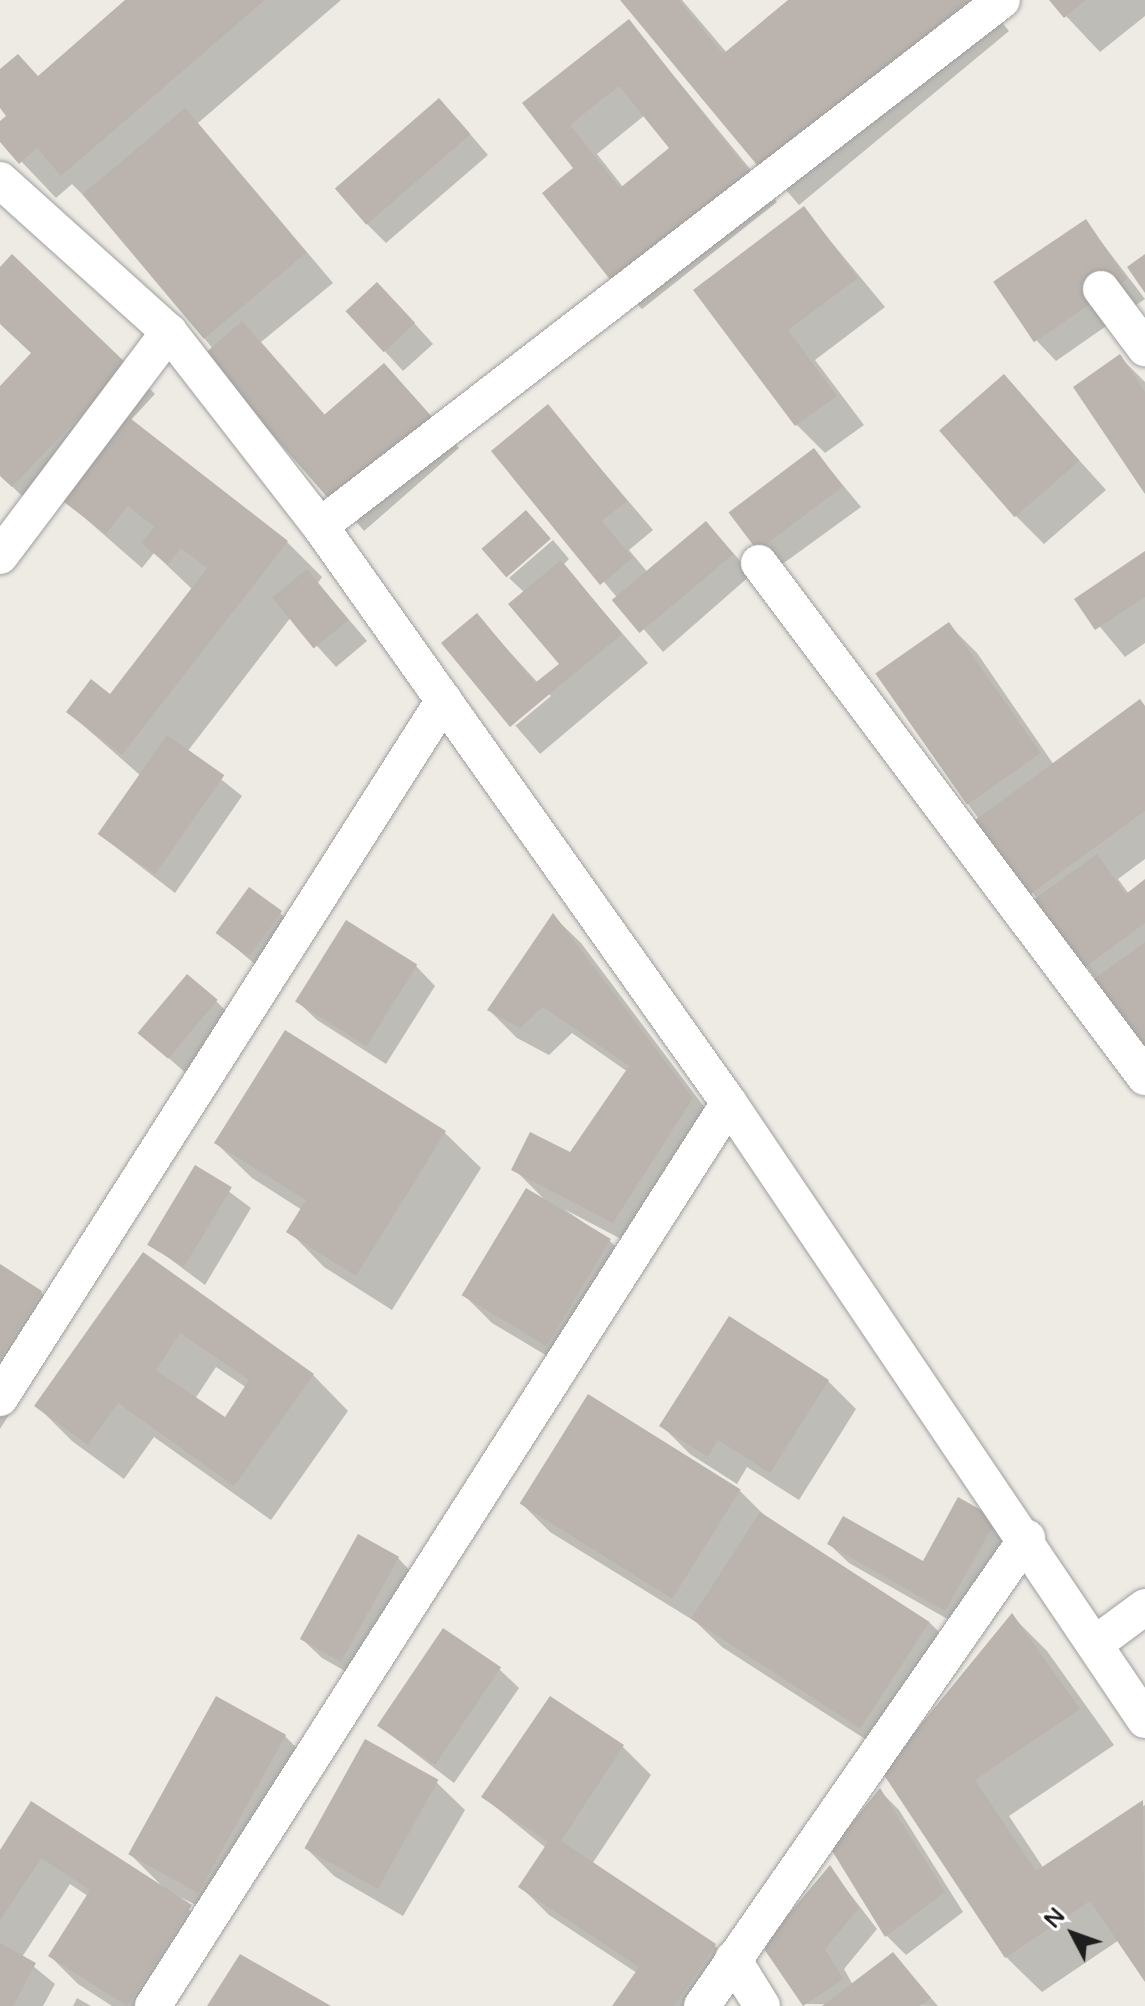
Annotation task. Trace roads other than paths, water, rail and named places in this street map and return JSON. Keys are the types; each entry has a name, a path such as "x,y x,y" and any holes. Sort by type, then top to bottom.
{"street":[{"path":"320,526 1002,0"},
{"path":"0,180 169,332 320,526 729,1103 1027,1538 1145,1720"},
{"path":"1101,289 1145,348"},
{"path":"0,556 169,332"},
{"path":"759,563 1145,1077"},
{"path":"0,1398 444,700"},
{"path":"153,2006 729,1103"},
{"path":"702,2006 1027,1538"},
{"path":"1095,1644 1145,1607"},
{"path":"733,1959 762,2006"}]}
